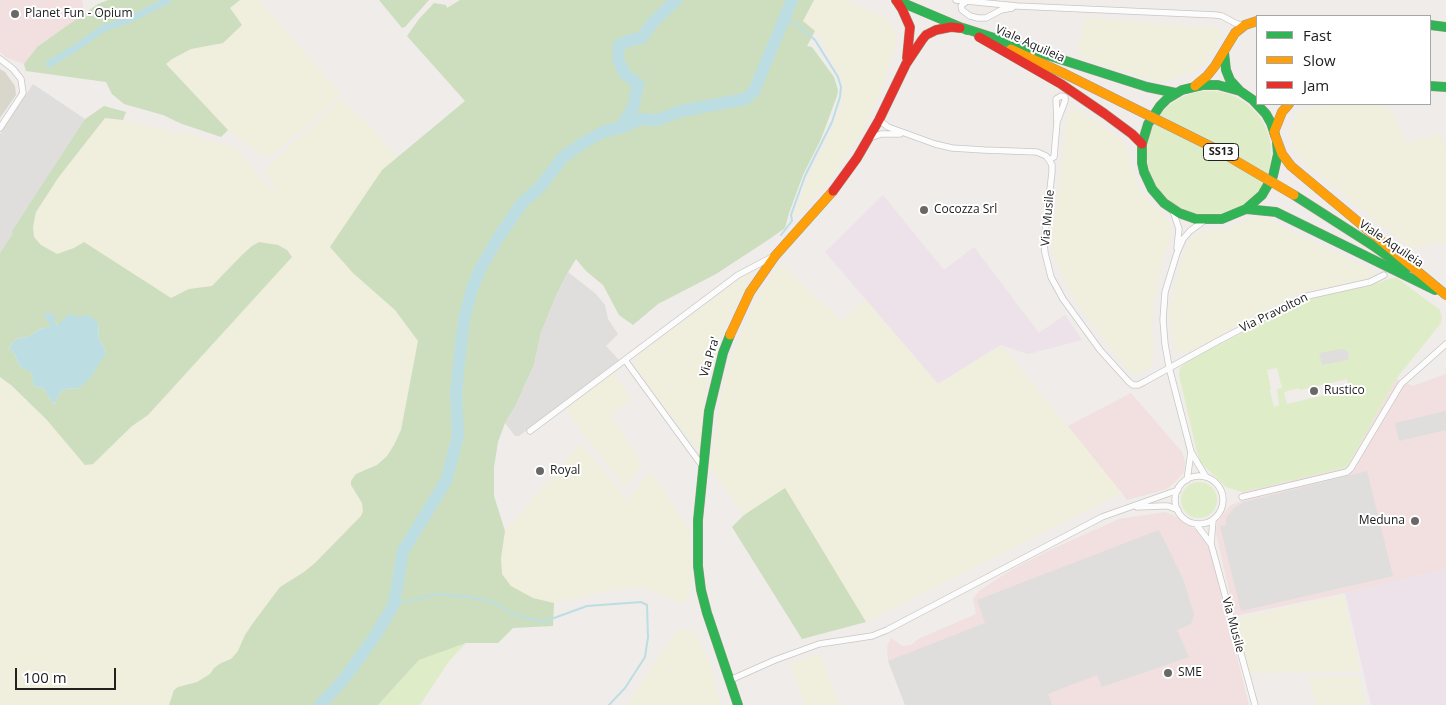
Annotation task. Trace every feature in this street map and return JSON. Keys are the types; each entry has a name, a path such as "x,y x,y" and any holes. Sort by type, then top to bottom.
{"main road":[{"name":"Viale Aquileia","path":"896,0 1063,73 1214,148 1278,185 1446,296"},
{"name":"Via Pra'","path":"896,0 910,27 906,64"},
{"path":"1195,86 1215,66 1236,32 1245,25 1256,21"},
{"path":"1431,25 1446,27"},
{"name":"Via Pra'","path":"738,705 707,614 698,566 698,536 709,410 723,353 750,292 775,256 834,189 870,138 906,64 922,40 931,32 942,28 963,28"},
{"path":"963,28 1147,87 1176,93"},
{"path":"963,28 1061,84 1105,114 1142,144"},
{"path":"1224,52 1226,70 1230,80 1240,91"},
{"path":"1255,100 1240,91 1218,85 1195,86 1176,93 1153,114 1146,129 1142,144 1142,163 1148,180 1158,196 1172,208 1188,216 1205,220 1230,217 1246,209 1262,195 1271,181 1276,165 1277,143"},
{"path":"1431,86 1446,87"},
{"path":"1259,105 1266,114 1286,161 1446,296"},
{"path":"1274,132 1282,112 1288,105"},
{"path":"1246,209 1256,208 1276,212 1446,296"}],"street":[{"path":"956,0 1040,7 1216,15 1237,24 1245,25"},
{"path":"967,2 961,6 962,10 970,16 983,19 1008,8 1040,7"},
{"path":"1228,19 1232,28 1232,37"},
{"path":"0,59 13,69 21,79 23,93 0,128"},
{"path":"879,120 888,127 910,136 952,148 1037,152 1050,160 1054,157 1057,122"},
{"path":"870,138 890,133 910,136"},
{"name":"Via Musile","path":"1050,160 1052,172 1044,253 1047,267 1055,286 1100,350 1133,385 1138,385 1169,367"},
{"path":"1172,208 1179,229 1177,253"},
{"path":"1178,490 1176,500 1178,510 1186,520 1196,524 1203,524 1213,520 1222,508 1223,495 1216,483 1206,477 1191,452 1169,367 1164,336 1163,305 1165,292 1177,253 1183,239 1205,220"},
{"path":"530,431 738,275 775,256"},
{"name":"Via Pravolton","path":"1169,367 1303,297 1370,282 1384,275"},
{"path":"1242,497 1347,472 1398,387 1446,344"},
{"path":"625,360 703,468"},
{"path":"1187,480 1191,452"},
{"path":"730,680 775,660 819,644 872,636 887,630 1102,517 1178,490 1187,480 1196,477 1206,477"},
{"path":"1132,507 1168,506 1178,510"},
{"path":"1211,544 1213,520"},
{"path":"1196,524 1211,544"},
{"name":"Via Musile","path":"1211,544 1255,705"}],"shaded area":[{"path":"0,0 82,0 84,15 37,47 24,64 6,57 0,52"},
{"path":"240,0 259,0 341,95 270,157 262,156 228,130 166,64 191,49 223,43 230,8"},
{"path":"814,0 845,0 884,17 891,23 895,32 896,43 883,86 861,134 833,176 797,216 795,213 807,182 834,125 843,100 844,91 843,81 819,37 803,21"},
{"path":"1084,19 1218,28 1221,33 1214,51 1200,66 1192,72 1161,83 1080,57 1079,40 1083,32"},
{"path":"0,69 5,72 15,86 16,95 0,118"},
{"path":"33,84 85,119 11,232 13,233 0,253 0,134"},
{"path":"341,99 370,126 397,156 382,170 355,209 376,293 395,310 418,342 401,430 394,445 387,456 377,465 356,474 351,485 362,503 363,511 361,516 315,563 280,587 253,623 238,651 231,659 221,663 210,674 197,682 178,687 174,690 169,705 0,705 0,377 11,385 46,419 85,464 111,447 132,426 148,415 291,257 215,282 212,286 189,289 171,298 84,242 61,254 54,253 41,245 34,237 33,227 36,212 58,178 105,118 123,120 177,133 185,132 237,149 262,180 278,194 264,170"},
{"path":"1322,105 1381,105 1393,111 1405,143 1441,134 1446,148 1446,243 1436,243 1411,249 1309,167 1295,153 1290,132 1295,115 1305,109"},
{"path":"1072,109 1079,110 1126,143 1136,182 1147,199 1167,218 1170,225 1169,244 1163,258 1154,303 1152,321 1154,354 1151,366 1139,374 1130,373 1088,319 1072,295 1052,253 1067,116"},
{"path":"883,195 944,270 974,247 1039,333 1065,315 1082,340 1028,354 1001,345 938,384 825,252"},
{"path":"1254,217 1263,217 1378,273 1356,282 1305,291 1185,354 1177,352 1174,347 1169,313 1181,260 1190,239 1202,232 1229,228"},
{"path":"781,264 842,321 866,300 938,384 1001,345 1122,493 866,622 785,488 744,515 710,468 721,396 729,361 759,293"},
{"path":"568,272 596,294 605,305 608,319 618,334 606,346 619,360 519,436 515,436 505,423 515,407 534,365 541,333"},
{"path":"748,273 752,275 727,322 716,349 706,388 699,449 696,449 636,368 637,356"},
{"path":"1342,349 1348,352 1348,360 1322,365 1319,353"},
{"path":"613,373 632,399 610,416 643,464 625,488 567,412 567,408"},
{"path":"1446,374 1446,569 1235,616 1216,534 1217,522 1231,505 1242,501 1242,492 1347,467 1396,379 1413,386"},
{"path":"1131,393 1182,452 1185,462 1184,472 1167,489 1127,500 1068,426"},
{"path":"1446,411 1446,430 1399,441 1395,423"},
{"path":"581,443 627,500 650,472 661,486 690,532 692,584 685,605 646,588 626,588 599,592 582,598 554,603 533,598 511,586 502,574 501,558 505,531"},
{"path":"1367,471 1393,576 1241,611 1220,526 1226,525 1226,518 1234,508 1244,502"},
{"path":"1165,512 1177,517 1183,523 1195,529 1203,536 1210,550 1249,705 905,705 888,661 887,647 891,638 902,646 911,645 918,639 976,614 973,599 979,591 1011,570 1119,519"},
{"path":"1159,530 1183,579 1194,614 1191,624 1177,630 1189,657 1102,687 1097,675 1048,694 1052,705 905,705 888,661 985,623 977,600"},
{"path":"1446,569 1446,705 1371,705 1345,593"},
{"path":"1344,595 1360,671 1250,673 1237,624 1239,618"},
{"path":"677,630 691,630 698,637 710,663 721,705 627,705"},
{"path":"818,654 821,655 839,705 805,705 790,664"},
{"path":"1359,676 1366,705 1316,705 1309,677"}],"green space":[{"path":"108,0 240,0 230,8 242,25 223,43 191,49 166,64 228,130 221,137 182,124 163,115 124,104 112,94 106,82 26,71 24,64 37,47 98,4"},
{"path":"379,0 429,0 402,28"},
{"path":"460,0 814,0 803,21 815,31 807,46 812,47 834,77 838,90 837,96 821,139 803,175 785,228 768,240 716,274 658,304 633,325 619,315 603,285 586,271 576,259 568,272 541,333 534,365 515,407 505,423 498,442 494,467 494,496 505,531 501,558 502,574 511,586 533,598 554,603 553,626 513,628 498,643 466,643 419,660 378,705 169,705 174,690 178,687 197,682 210,674 221,663 231,659 238,651 253,623 280,587 315,563 361,516 363,511 362,503 351,485 351,481 356,474 377,465 387,456 401,430 418,341 395,310 353,273 330,247 382,170 465,101 407,36 434,3 446,5 447,8"},
{"path":"1209,91 1233,96 1253,109 1266,129 1271,153 1266,177 1253,197 1233,210 1209,215 1185,210 1165,197 1152,177 1147,153 1152,129 1165,109 1185,96"},
{"path":"104,106 126,112 123,120 105,118 58,178 36,212 33,227 34,237 41,245 57,254 84,242 171,298 189,289 212,286 242,255 259,242 278,245 287,250 292,257 148,415 132,426 93,464 85,465 46,419 11,385 0,377 0,253 12,234 11,232 85,119","holes":["43,314 55,321 57,326 98,323 99,338 106,353 79,388 65,389 59,394 55,404 44,389 34,386 31,371 20,367 13,351 8,349 16,339 28,337 40,329 52,326"]},
{"path":"1397,278 1440,310 1442,317 1441,323 1396,379 1347,467 1242,492 1226,487 1201,463 1179,375 1180,368 1187,361 1291,308 1319,296","holes":["1277,368 1282,388 1277,389 1279,405 1274,407 1267,370","1347,379 1350,389 1287,404 1284,392"]},
{"path":"1199,482 1206,483 1212,487 1216,493 1216,507 1212,513 1206,517 1199,518 1192,517 1186,513 1182,507 1181,500 1182,493 1186,487 1192,483"},
{"path":"785,488 866,622 802,639 732,527 744,515"},
{"path":"466,643 449,661 420,705 378,705 419,660"}],"water":[{"path":"50,313 55,316 57,326 70,313 75,317 89,315 98,323 99,338 106,353 90,378 79,388 65,389 59,394 55,404 44,389 34,386 31,372 20,367 13,351 8,349 16,339 28,337 40,329 51,326 43,314"}],"waterway":[{"path":"49,64 102,29 133,18 168,0"},
{"path":"320,705 344,679 373,639 394,604 403,551 446,481 458,436 456,393 464,319 472,289 480,269 522,203 540,187 563,157 605,131 620,128 633,108 638,84 624,73 618,59 619,45 642,38 652,23 676,0"},
{"path":"620,128 641,119 657,120 681,111 745,99 754,91 792,0"},
{"path":"781,235 792,221 791,215 805,176 832,122 840,97 841,87 838,77 815,40 798,25 784,18"},
{"path":"394,604 438,594 468,597 493,602 514,615 543,622 587,606 641,602 647,605 648,637 645,657 625,688 609,705"}],"traffic: fast":[{"path":"896,0 967,30"},
{"path":"1431,25 1446,27"},
{"path":"963,28 1147,87 1176,93"},
{"path":"1224,52 1226,70 1230,80 1240,91"},
{"path":"1256,103 1240,91 1218,85 1203,85 1182,90 1167,99 1148,124 1142,144 1142,163 1152,189 1164,203 1179,213 1196,219 1222,219 1246,209 1262,195 1273,176 1278,154 1277,143"},
{"path":"1431,86 1446,87"},
{"path":"1258,105 1266,114 1275,135"},
{"path":"1294,195 1372,245"},
{"path":"1246,209 1276,212 1435,290"},
{"path":"1372,245 1406,269"},
{"path":"730,335 723,353 709,411 698,520 698,566 701,590 707,613 738,705"}],"traffic: slow":[{"path":"1195,86 1215,66 1235,33 1245,25 1256,21"},
{"path":"1011,49 1063,73"},
{"path":"1063,73 1214,148 1294,195"},
{"path":"1274,132 1282,112 1288,105"},
{"path":"1275,135 1282,154 1291,166 1446,295"},
{"path":"730,335 750,292 775,256 833,191"}],"traffic: jam":[{"path":"896,0 910,27 907,58"},
{"path":"833,191 857,158 879,120 906,64 922,40 926,35 936,30 951,27 960,28"},
{"path":"979,37 1061,84 1105,114 1142,144"}],"place":[{"name":"Planet Fun - Opium","path":"15,14"},
{"name":"Cocozza Srl","path":"924,210"},
{"name":"Rustico","path":"1314,391"},
{"name":"Royal","path":"540,471"},
{"name":"Meduna","path":"1415,521"},
{"name":"SME","path":"1168,673"}]}
